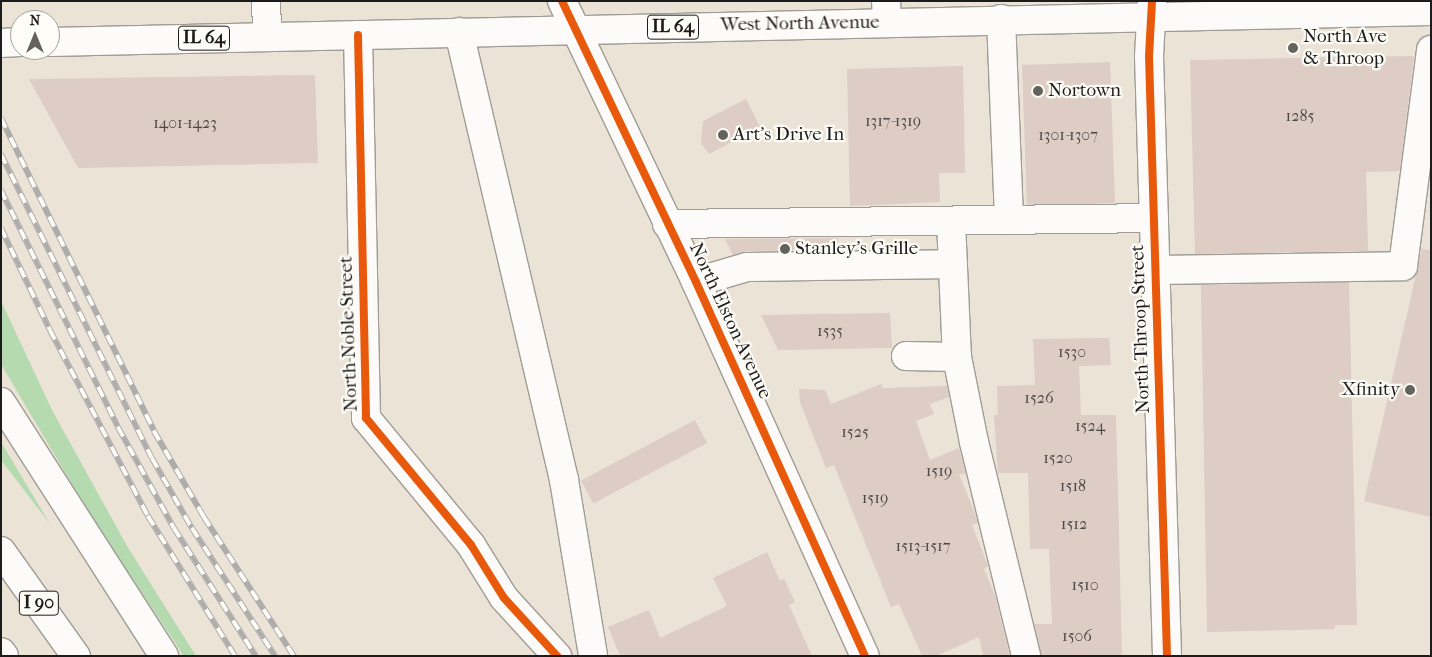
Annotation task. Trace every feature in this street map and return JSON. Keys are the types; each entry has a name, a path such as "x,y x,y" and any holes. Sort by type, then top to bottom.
{"main road":[{"path":"266,1 267,37"},
{"name":"North Elston Avenue","path":"562,1 696,282 865,656"},
{"name":"West North Avenue","path":"60,42 576,29 887,12 1001,19 1151,8 1431,11"},
{"name":"North Throop Street","path":"1151,8 1154,218 1167,656"},
{"path":"1001,19 1009,220"},
{"path":"459,32 564,480 593,656"},
{"name":"North Noble Street","path":"358,34 366,418 470,545 504,598 556,656"},
{"path":"1156,270 1403,266 1431,50"},
{"path":"667,224 1154,218"},
{"path":"951,221 957,357 974,442 1026,656"},
{"path":"696,282 747,267 953,264"},
{"path":"906,356 957,357"},
{"path":"1,402 164,656"},
{"name":"I 90","path":"1,551 76,656"},
{"path":"1,652 4,656"}],"green space":[{"path":"1,301 52,410 127,546 196,656 183,656 93,520 1,364"},
{"path":"1,442 50,524 1,460"}],"building":[{"path":"1414,56 1400,171 1366,172 1368,251 1195,254 1190,60"},
{"path":"1110,62 1115,203 1027,206 1022,65"},
{"path":"963,66 965,173 939,173 940,202 850,206 847,69"},
{"path":"315,75 318,163 78,168 29,79"},
{"name":"Art's Drive In","path":"746,99 760,127 709,154 701,143 703,121"},
{"path":"838,238 839,250 747,251 733,255 725,239"},
{"name":"Xfinity","path":"1422,249 1431,250 1431,517 1364,501"},
{"path":"1349,282 1357,625 1335,625 1335,629 1207,632 1201,285"},
{"path":"890,313 892,348 778,350 761,315"},
{"path":"1109,338 1111,365 1079,366 1081,415 1116,415 1122,656 1041,656 1034,624 1052,624 1049,549 1030,549 1028,473 998,473 994,415 998,415 997,386 1035,385 1033,339"},
{"path":"881,384 883,388 947,386 949,397 930,404 934,414 916,421 930,460 959,448 966,474 959,474 978,523 972,525 988,566 984,569 995,596 1010,656 983,656 979,637 936,656 922,656 899,604 891,607 834,465 826,468 800,402 799,389 825,390 831,404"},
{"path":"695,420 707,443 593,504 581,481"},
{"path":"767,552 780,581 784,579 795,602 789,605 812,656 620,656 608,627 649,610 660,638 727,606 713,578"}],"railway":[{"path":"1,118 154,431 204,517 294,656"},
{"path":"1,154 152,458 192,528 275,656"},
{"path":"1,190 118,427 174,528 256,656"},
{"path":"1,228 50,330 148,516 235,656"}],"cycle path":[{"path":"562,1 696,282 865,656"},
{"path":"1152,1 1149,56 1167,656"},
{"path":"358,35 366,418 471,545 504,598 557,656"}],"place":[{"name":"North Ave & Throop","path":"1293,48"},
{"name":"Nortown","path":"1038,91"},
{"name":"Art's Drive In","path":"723,135"},
{"name":"Stanley's Grille","path":"785,249"},
{"name":"Xfinity","path":"1410,390"}]}
